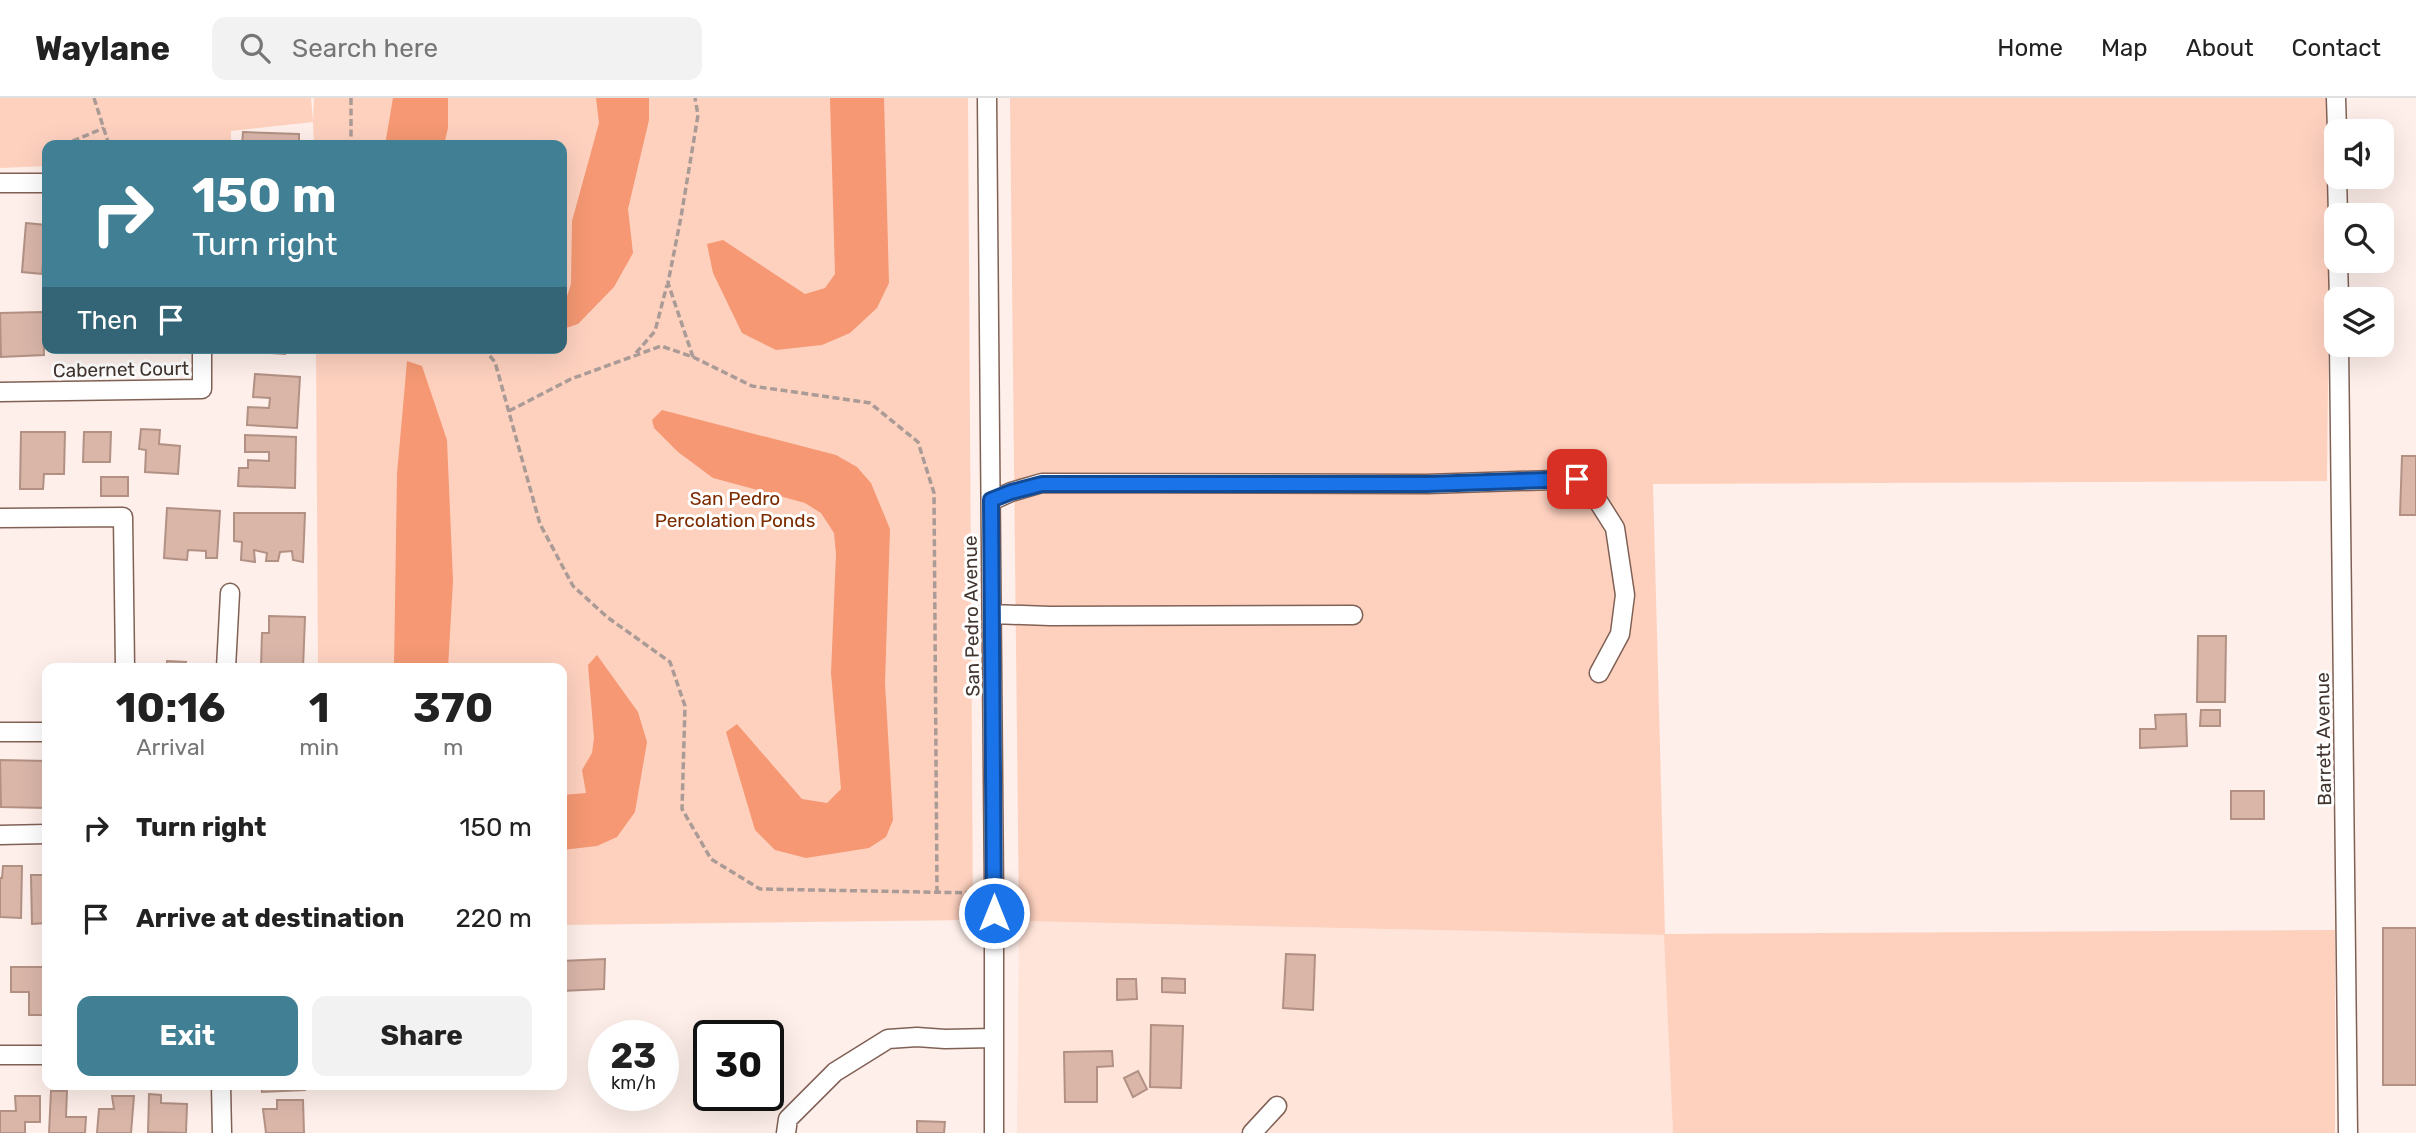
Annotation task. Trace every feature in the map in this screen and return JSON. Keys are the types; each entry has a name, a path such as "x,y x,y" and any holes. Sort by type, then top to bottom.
{"street":[{"name":"San Pedro Avenue","path":"987,98 994,1133"},
{"path":"2336,98 2337,119"},
{"path":"0,183 42,183"},
{"name":"Cabernet Court","path":"0,392 202,389 202,354"},
{"name":"Barrett Avenue","path":"2339,357 2348,1133"},
{"path":"991,500 1042,484 1427,484 1584,479 1615,528 1625,595 1620,635 1599,673"},
{"path":"0,518 123,517 125,663"},
{"path":"226,663 229,593"},
{"path":"992,614 1353,615"},
{"path":"0,732 42,732"},
{"path":"0,835 42,834"},
{"path":"786,1133 788,1119 835,1072 888,1039 993,1038"},
{"path":"0,1055 42,1055"},
{"path":"221,1090 222,1133"},
{"path":"1252,1133 1278,1106"}],"path":[{"path":"94,98 108,140"},
{"path":"351,98 351,140"},
{"path":"634,355 655,331 668,283 698,115 695,98"},
{"path":"75,140 104,128"},
{"path":"668,283 694,357"},
{"path":"509,411 571,379 661,346 694,357 752,386 870,403 918,442 934,493 937,892"},
{"path":"488,354 495,362 540,524 573,586 607,617 670,662 685,706 682,809 711,859 760,889 979,893 994,891"}],"shaded area":[{"path":"393,98 448,98 445,140 386,140"},
{"path":"596,98 649,98 649,120 628,209 633,253 614,287 578,324 567,328 572,221 599,123"},
{"path":"830,98 884,98 889,283 877,308 850,333 822,345 776,350 742,333 713,273 707,244 723,240 805,294 825,288 835,274"},
{"path":"407,361 422,366 447,440 453,581 448,663 394,663 397,474"},
{"path":"662,410 836,455 857,467 871,483 890,529 885,683 893,820 886,837 869,848 806,858 775,850 755,830 726,732 737,724 802,799 827,803 841,789 831,673 836,554 834,533 821,513 805,503 713,478 678,452 654,428 652,420"},
{"path":"597,655 638,712 647,742 635,812 617,837 597,846 567,849 567,795 586,793 582,770 592,753 594,738 588,665"},
{"path":"1019,921 1665,935 1673,1133 1017,1133"}],"green space":[{"name":"San Pedro Percolation Ponds","path":"0,98 311,98 313,121 314,98 968,98 973,920 567,925 567,663 318,663 316,354 567,354 567,140 314,140 313,122 231,131 231,140 42,140 42,166 0,168"},
{"path":"1010,98 2331,98 2331,119 2324,119 2324,189 2330,189 2330,203 2324,203 2324,273 2329,273 2329,287 2324,287 2324,357 2328,357 2327,481 1653,484 1665,934 2335,930 2335,1133 1673,1133 1664,935 1019,921"}],"building":[{"path":"243,132 299,134 299,140 242,140"},
{"path":"26,223 42,225 42,274 22,272"},
{"path":"42,312 44,355 1,357 0,313"},
{"path":"255,374 300,377 297,428 247,425 248,407 269,408 270,398 253,397"},
{"path":"141,429 160,430 159,444 180,446 178,474 145,472 146,450 139,449"},
{"path":"21,432 65,432 64,474 44,474 43,489 20,489"},
{"path":"84,432 111,432 110,462 83,462"},
{"path":"245,435 296,437 295,488 238,486 239,468 248,468 248,460 269,461 269,452 245,452"},
{"path":"2402,456 2416,456 2416,515 2400,515"},
{"path":"101,477 128,477 128,496 101,496"},
{"path":"167,508 220,511 217,558 206,558 206,551 188,550 187,560 164,558"},
{"path":"234,513 305,513 303,562 293,560 292,551 280,552 278,561 266,561 267,553 254,550 255,562 241,560 242,542 234,541"},
{"path":"269,616 305,617 303,663 261,663 262,633 269,633"},
{"path":"2198,636 2226,636 2225,702 2197,702"},
{"path":"2201,710 2220,710 2220,726 2200,726"},
{"path":"2186,714 2187,746 2140,748 2140,729 2156,729 2155,715"},
{"path":"0,760 42,761 42,808 1,807"},
{"path":"2231,791 2264,791 2264,819 2231,819"},
{"path":"3,866 22,866 21,918 0,917 0,878"},
{"path":"31,875 42,875 42,923 32,924"},
{"path":"2383,928 2416,928 2416,1085 2383,1085"},
{"path":"1286,954 1315,955 1313,1010 1283,1008"},
{"path":"605,959 604,989 567,991 567,961"},
{"path":"11,967 42,967 42,1015 29,1015 29,992 11,992"},
{"path":"1162,978 1185,979 1185,993 1162,992"},
{"path":"1117,979 1136,979 1137,999 1117,1000"},
{"path":"1151,1025 1183,1026 1181,1088 1150,1087"},
{"path":"1112,1051 1113,1066 1097,1067 1097,1102 1065,1102 1064,1052"},
{"path":"1138,1071 1147,1089 1133,1097 1124,1078"},
{"path":"262,1090 305,1090 262,1092"},
{"path":"51,1091 67,1091 66,1117 86,1117 85,1133 49,1133"},
{"path":"149,1094 161,1095 161,1103 187,1104 186,1133 148,1132"},
{"path":"15,1096 40,1096 40,1122 25,1122 25,1133 0,1133 0,1111 16,1111"},
{"path":"112,1096 134,1096 131,1133 97,1133 99,1109 114,1109"},
{"path":"277,1100 303,1100 304,1133 266,1133 263,1109 277,1109"},
{"path":"917,1121 945,1122 944,1133 917,1133"}],"route":[{"path":"994,913 991,500 1042,484 1427,484 1577,479"}]}
